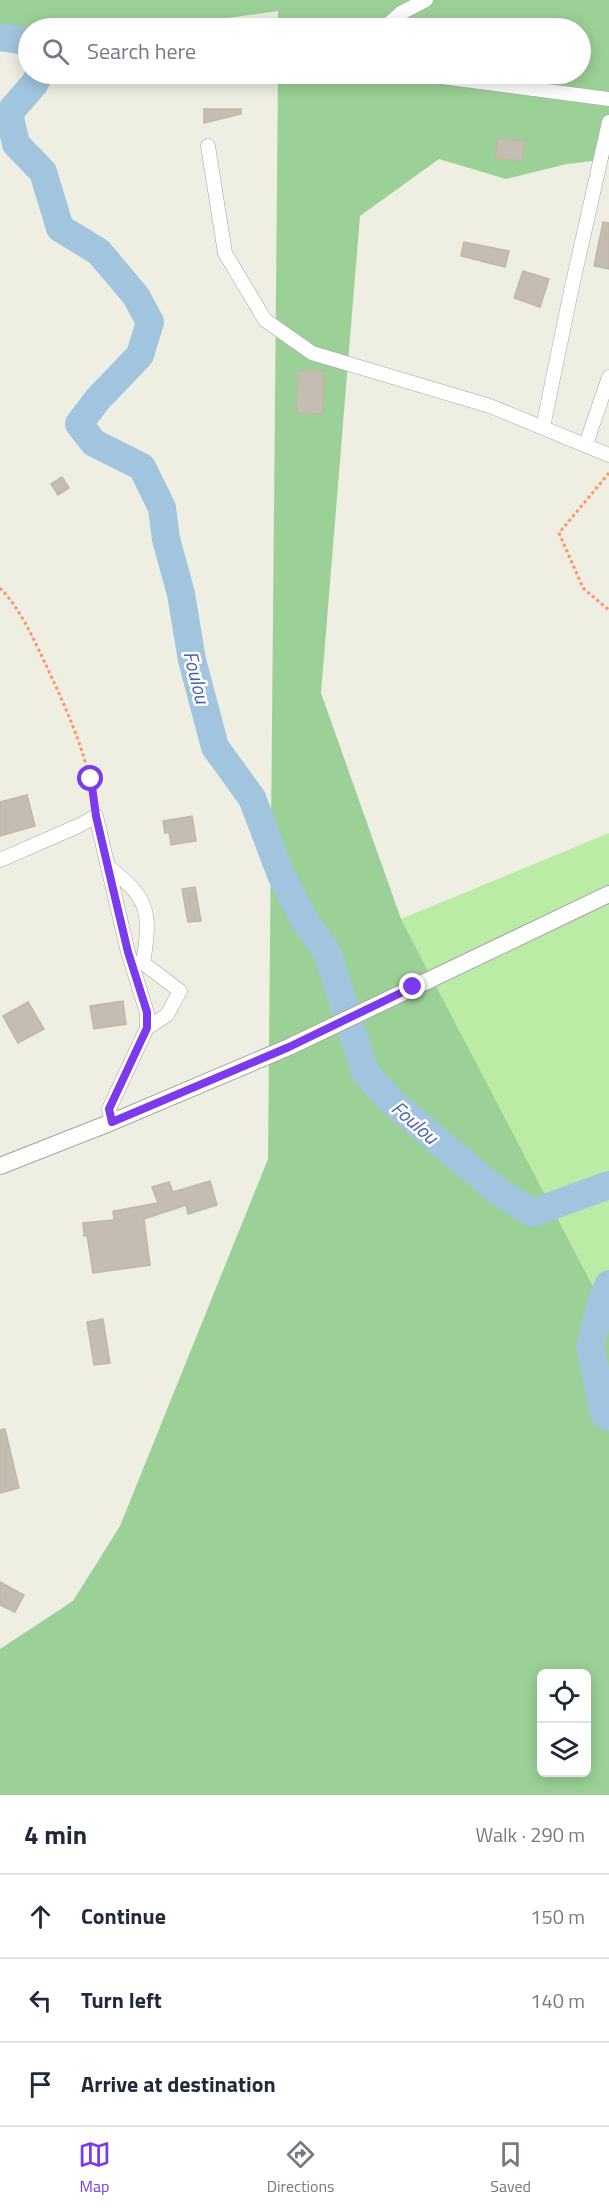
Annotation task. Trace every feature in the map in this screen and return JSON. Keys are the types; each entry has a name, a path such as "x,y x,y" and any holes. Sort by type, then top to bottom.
{"street":[{"path":"396,18 426,0"},
{"path":"495,84 609,99"},
{"path":"543,427 609,122"},
{"path":"208,146 225,253 265,320 312,353 490,406 609,455"},
{"path":"586,444 609,377"},
{"path":"0,860 96,816 128,952 147,1012 147,1028 109,1109 112,1122"},
{"path":"108,867 127,881 145,906 148,929 143,963 180,992 167,1015 147,1028"},
{"path":"0,1166 112,1122 289,1047 609,894"}],"path":[{"path":"609,473 559,532 583,588 609,610"},
{"path":"0,588 8,596 34,640 73,722 91,779 96,816"}],"green space":[{"path":"0,0 609,0 609,159 567,164 506,179 439,159 360,216 321,693 401,919 609,1317 609,1795 0,1795 0,1649 73,1601 120,1526 268,1159 278,84 591,84 591,18 278,18 278,11 228,18 18,18 18,48 0,51"},
{"path":"609,833 609,1317 401,919"}],"building":[{"path":"204,109 241,109 241,114 204,123"},
{"path":"498,138 525,141 522,161 495,158"},
{"path":"603,222 609,223 609,269 594,266"},
{"path":"464,242 509,251 505,267 461,256"},
{"path":"523,271 549,279 540,307 514,298"},
{"path":"298,371 324,371 323,414 297,413"},
{"path":"62,477 69,488 58,495 51,484"},
{"path":"27,795 35,826 0,836 0,802"},
{"path":"192,816 196,841 171,845 169,832 165,833 163,821"},
{"path":"195,887 201,921 188,922 182,889"},
{"path":"123,1001 126,1024 94,1029 90,1006"},
{"path":"28,1002 44,1029 18,1043 3,1016"},
{"path":"210,1181 217,1205 188,1214 186,1205 144,1219 150,1265 93,1273 83,1223 114,1220 113,1211 158,1203 152,1187 169,1182 173,1192"},
{"path":"103,1319 110,1363 94,1365 87,1322"},
{"path":"5,1429 19,1488 0,1493 0,1430"},
{"path":"0,1582 24,1595 15,1612 0,1605"}],"waterway":[{"name":"Foulou","path":"0,37 18,40"},
{"name":"Foulou","path":"34,84 9,113 16,144 43,172 60,228 99,252 136,296 150,322 140,355 97,400 79,424 94,443 142,467 162,508 166,539 181,594 192,660 215,747 252,798 282,877 305,921 328,954 365,1072 393,1103 495,1189 532,1213 609,1185"},
{"name":"Foulou","path":"609,1284 601,1302 590,1347 604,1414 609,1417"}],"route":[{"path":"91,779 96,816 128,952 147,1012 147,1028 109,1109 112,1122 289,1047 413,987"}]}
